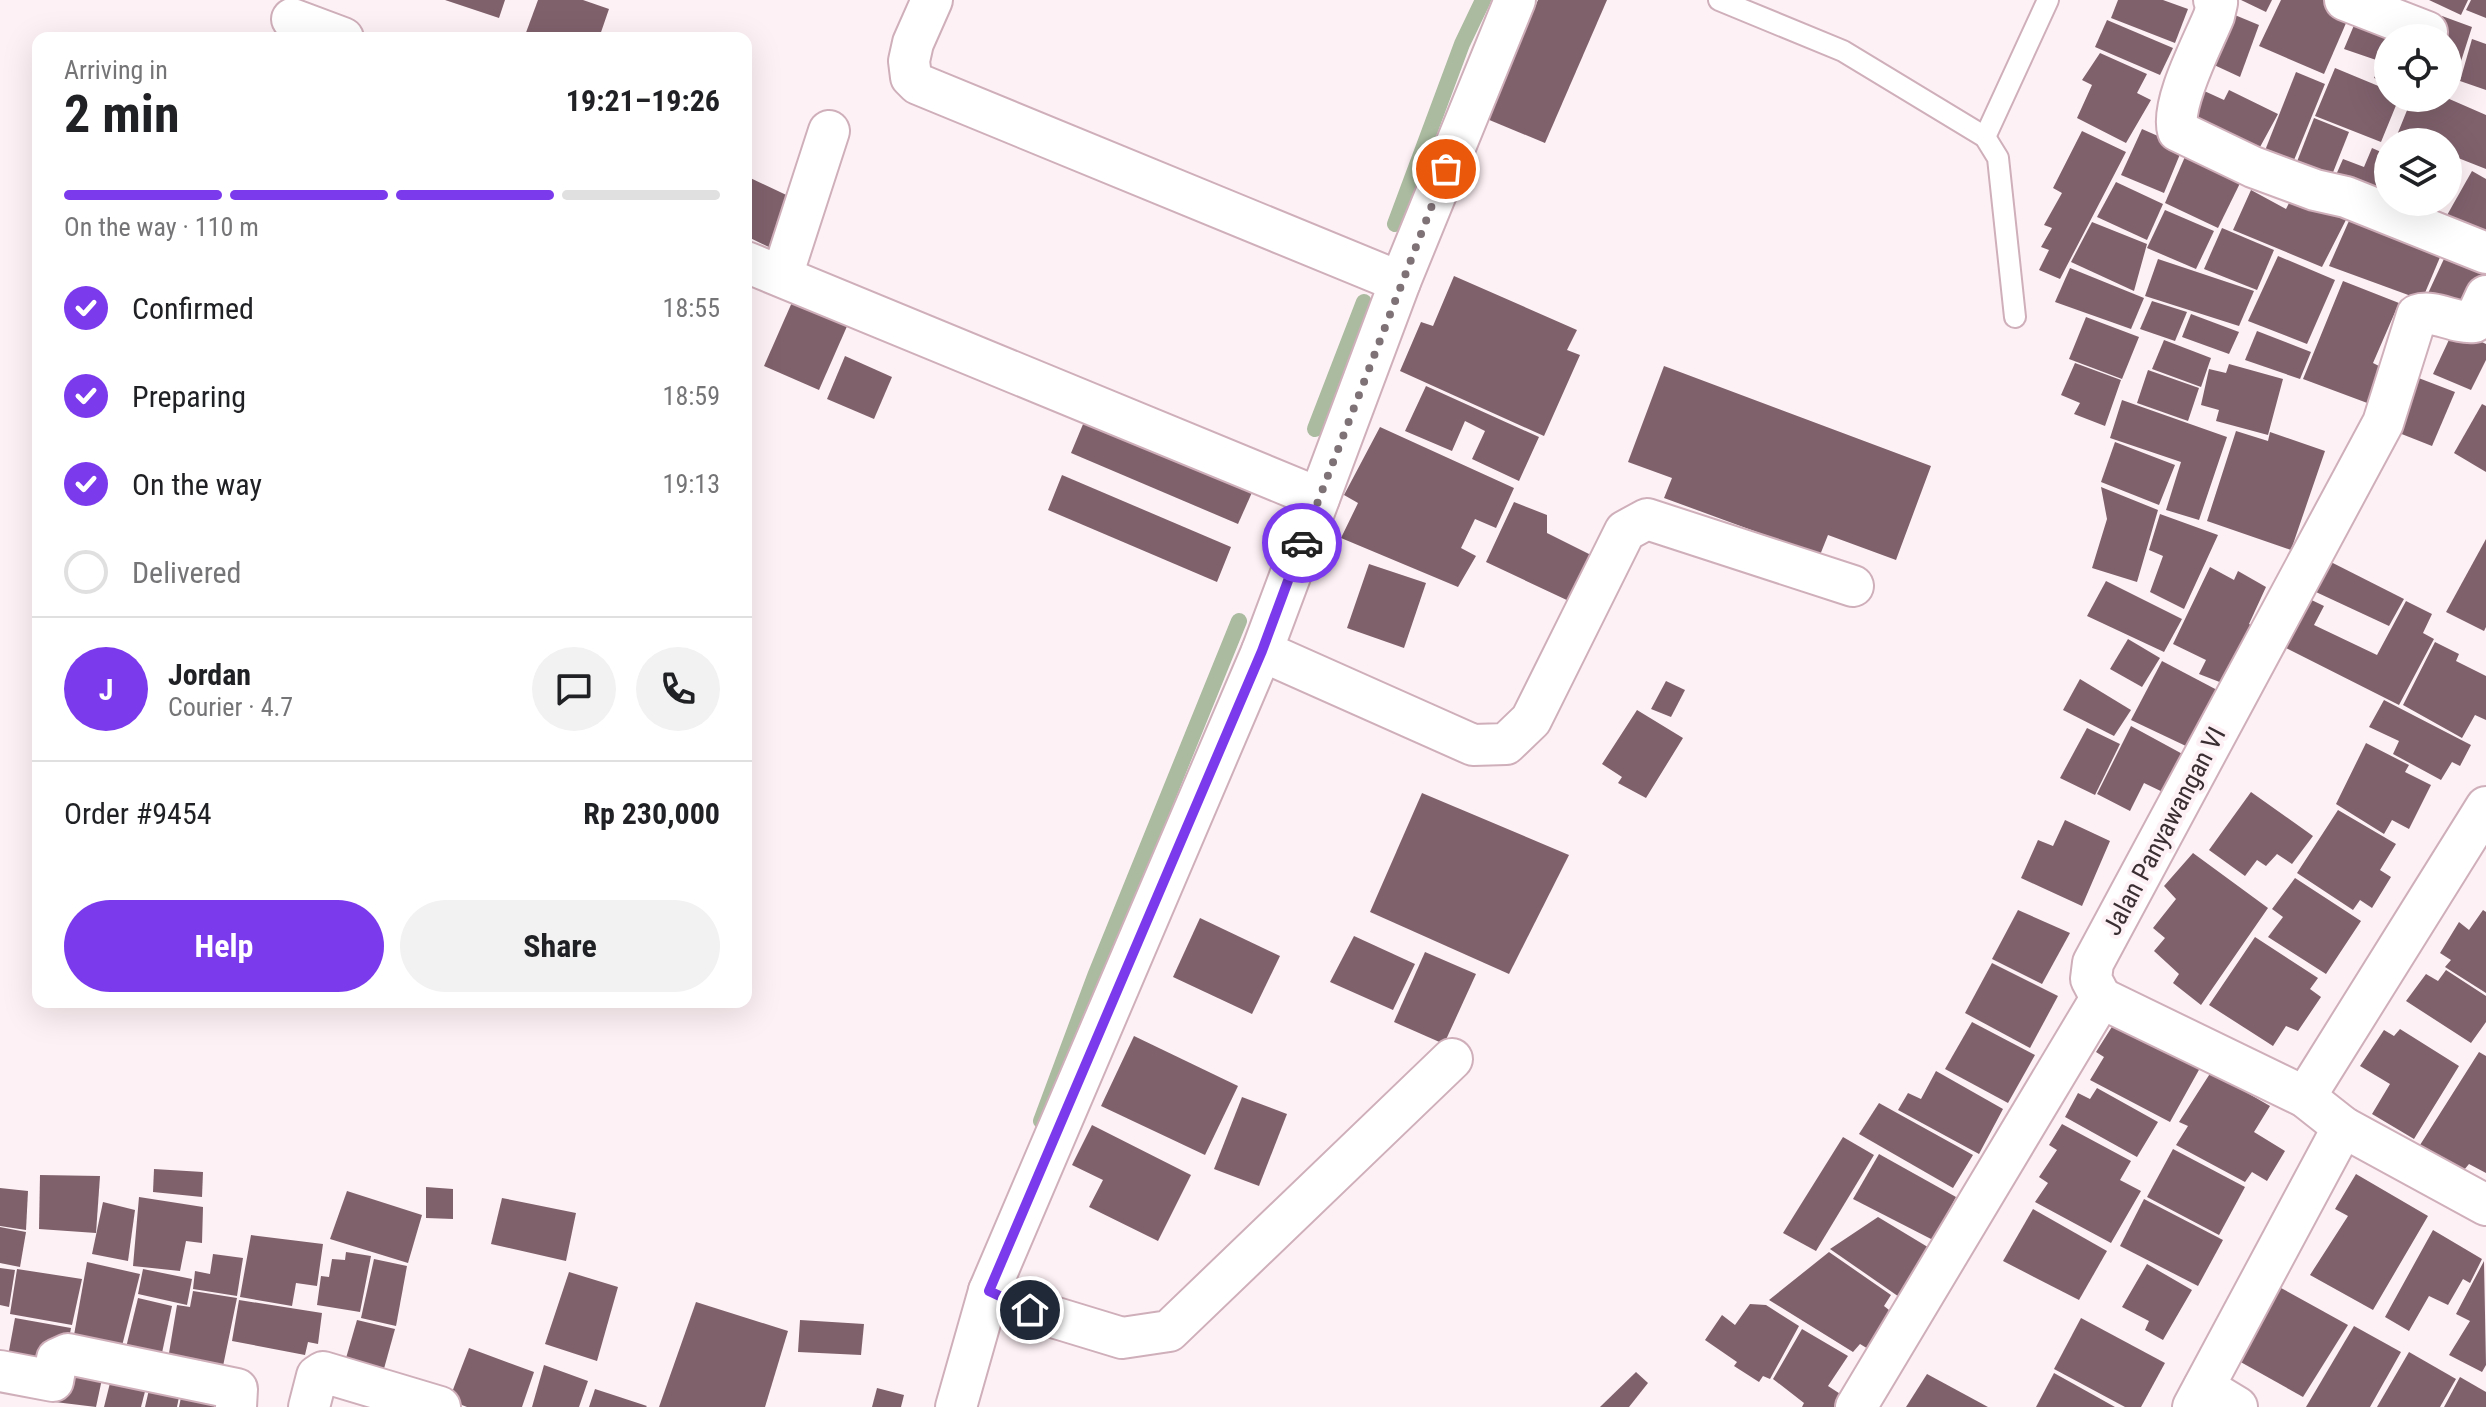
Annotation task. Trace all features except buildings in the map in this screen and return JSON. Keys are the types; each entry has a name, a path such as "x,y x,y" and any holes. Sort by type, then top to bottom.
{"street":[{"path":"932,0 909,61 911,77 918,84 1400,282"},
{"path":"956,1407 989,1291 1262,651 1400,282 1515,0"},
{"path":"2214,0 2217,3 2214,16 2175,122 2178,131 2253,167 2383,211 2486,253"},
{"path":"2345,0 2406,24"},
{"path":"292,19 327,32"},
{"path":"829,131 764,269 1319,498"},
{"name":"Jalan Panyawangan VI","path":"2101,998 2091,979 2093,963 2383,423 2417,315 2425,312 2451,321 2474,322 2486,296"},
{"path":"1262,651 1473,745 1506,744 1531,720 1625,531 1647,519 1853,586"},
{"path":"2305,1097 2486,807"},
{"path":"1856,1407 2101,998 2305,1097 2343,1127 2486,1205"},
{"path":"989,1291 1030,1310 1122,1338 1169,1331 1452,1059"},
{"path":"2237,1407 2198,1397 2343,1127"},
{"path":"0,1371 53,1381 57,1359 68,1354 237,1389 236,1407"},
{"path":"309,1407 317,1376 323,1372 440,1407"}],"lane":[{"path":"1719,0 1843,51 1985,137 1998,158 2015,317"},
{"path":"1985,137 2048,0"}],"waterway":[{"path":"1395,224 1462,44 1483,0"},
{"path":"1315,429 1364,302"},
{"path":"1041,1121 1095,976 1239,621"}],"way so far":[{"path":"1302,543 1446,169"}],"route":[{"path":"1030,1310 989,1291 1262,651 1302,543"}]}
